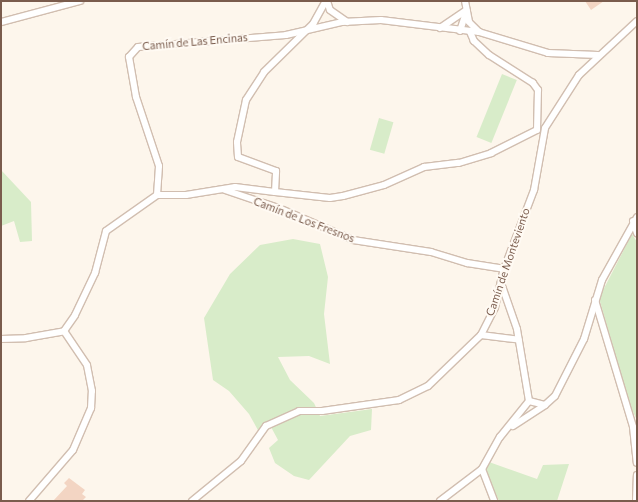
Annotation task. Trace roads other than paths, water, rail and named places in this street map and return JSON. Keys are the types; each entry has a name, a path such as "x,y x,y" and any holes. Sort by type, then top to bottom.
{"street":[{"path":"1,22 80,1"},
{"path":"326,1 330,10 347,22"},
{"path":"275,192 276,172 238,157 237,142 252,89 313,24 326,1"},
{"path":"465,1 469,22 479,32"},
{"path":"440,29 467,10"},
{"path":"460,31 467,10"},
{"name":"Camín de Las Encinas","path":"157,195 159,166 136,97 129,56 133,50 148,45 303,33 347,22 381,20 440,29 479,32 548,53 598,55"},
{"name":"Camín de Monteviento","path":"192,501 241,461 266,426 299,411 322,411 399,400 428,386 481,335 494,307 504,269 534,190 545,128 579,75 598,55 611,48 637,21"},
{"path":"1,339 26,338 64,331 78,309 95,273 106,231 157,195 223,190 236,187 330,198 342,196 384,185 424,167 459,163 491,153 537,130 538,90 533,83 489,55 474,41 470,32"},
{"name":"Camín de Los Fresnos","path":"223,190 281,209 353,240 431,252 466,263 504,269"},
{"path":"635,219 637,233"},
{"path":"507,430 545,405 555,396 584,339 602,280 635,219"},
{"path":"440,501 482,470 507,430 529,401 520,340 500,283"},
{"path":"595,300 633,427 637,463"},
{"path":"29,501 73,450 90,408 92,390 87,365 64,331"},
{"path":"481,335 520,340"},
{"path":"529,401 545,405"},
{"path":"482,470 494,501"},
{"path":"636,501 637,475"}]}
